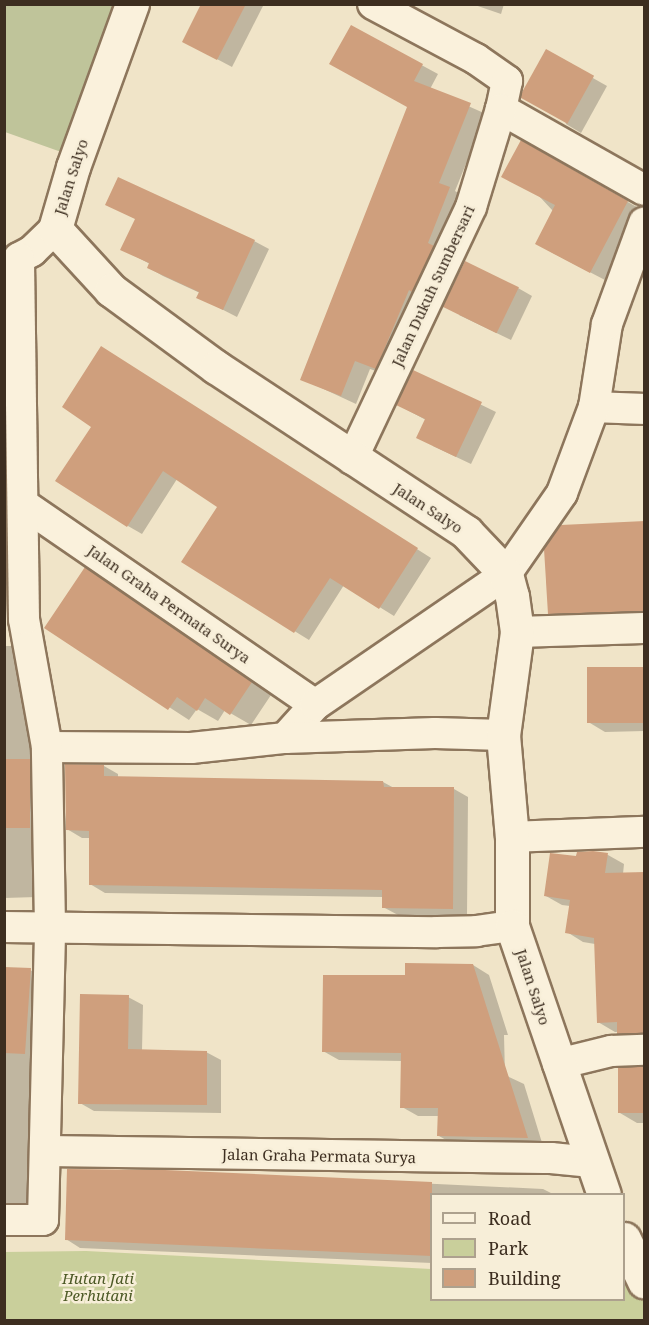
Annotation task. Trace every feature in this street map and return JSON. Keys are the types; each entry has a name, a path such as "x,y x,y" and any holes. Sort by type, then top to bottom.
{"street":[{"name":"Jalan Salyo","path":"132,4 73,167 55,229 111,290 216,367 352,459 466,532 506,574 513,596 517,632 503,735 512,837 513,926 604,1193"},
{"name":"Jalan Dukuh Sumbersari","path":"352,459 471,207 501,109 507,81 476,59 373,4"},
{"path":"501,109 645,190"},
{"path":"285,738 315,705 506,574 562,493 594,407 607,324 645,223"},
{"path":"4,1220 43,1220 50,927 47,747 14,619 23,504 12,255 32,251 55,229"},
{"path":"594,407 645,409"},
{"name":"Jalan Graha Permata Surya","path":"23,504 315,705"},
{"path":"517,632 645,628"},
{"path":"47,747 191,748 285,738 435,733 503,735"},
{"path":"512,837 645,832"},
{"path":"4,927 476,931 513,926"},
{"path":"558,1064 611,1051 645,1050"},
{"name":"Jalan Graha Permata Surya","path":"46,1151 551,1158 592,1162"},
{"path":"625,1241 645,1281"}],"green space":[{"path":"5,5 116,5 64,153 5,132"},
{"name":"Hutan Jati Perhutani","path":"86,1251 430,1269 430,1301 625,1301 625,1284 644,1291 644,1320 5,1320 4,1252"}],"building":[{"path":"201,4 246,4 217,60 182,42"},
{"path":"351,25 423,64 414,81 471,103 439,183 450,187 428,243 434,246 412,292 409,290 376,369 355,361 341,396 300,380 407,107 329,64"},
{"path":"546,49 594,76 567,124 519,97"},
{"path":"521,140 628,201 590,273 535,244 555,205 501,177"},
{"path":"118,177 255,240 223,310 196,298 199,292 147,268 149,263 120,250 135,219 105,205"},
{"path":"465,261 519,287 497,333 443,307"},
{"path":"101,346 418,548 379,609 330,578 294,633 181,562 217,507 163,471 127,527 55,481 91,427 62,407"},
{"path":"413,370 482,402 456,457 416,438 425,419 396,405"},
{"path":"645,521 645,611 548,614 544,549 561,525"},
{"path":"85,567 252,682 230,715 205,698 197,711 177,697 168,710 44,628"},
{"path":"587,667 644,667 644,723 587,723"},
{"path":"4,759 30,759 30,828 4,828"},
{"path":"65,764 104,765 104,776 383,781 384,787 454,787 453,909 382,908 382,890 89,885 89,831 66,830"},
{"path":"577,852 608,853 605,873 645,872 645,1033 617,1034 617,1022 597,1023 594,938 565,933 570,900 544,896 550,853 576,856"},
{"path":"405,963 473,964 528,1138 437,1136 438,1108 400,1108 401,1053 322,1052 323,975 405,975"},
{"path":"4,967 31,968 25,1054 4,1053"},
{"path":"80,994 129,995 128,1049 207,1051 207,1105 78,1104"},
{"path":"618,1067 644,1067 644,1113 618,1113"},
{"path":"67,1169 165,1170 432,1182 430,1256 65,1240"}]}
